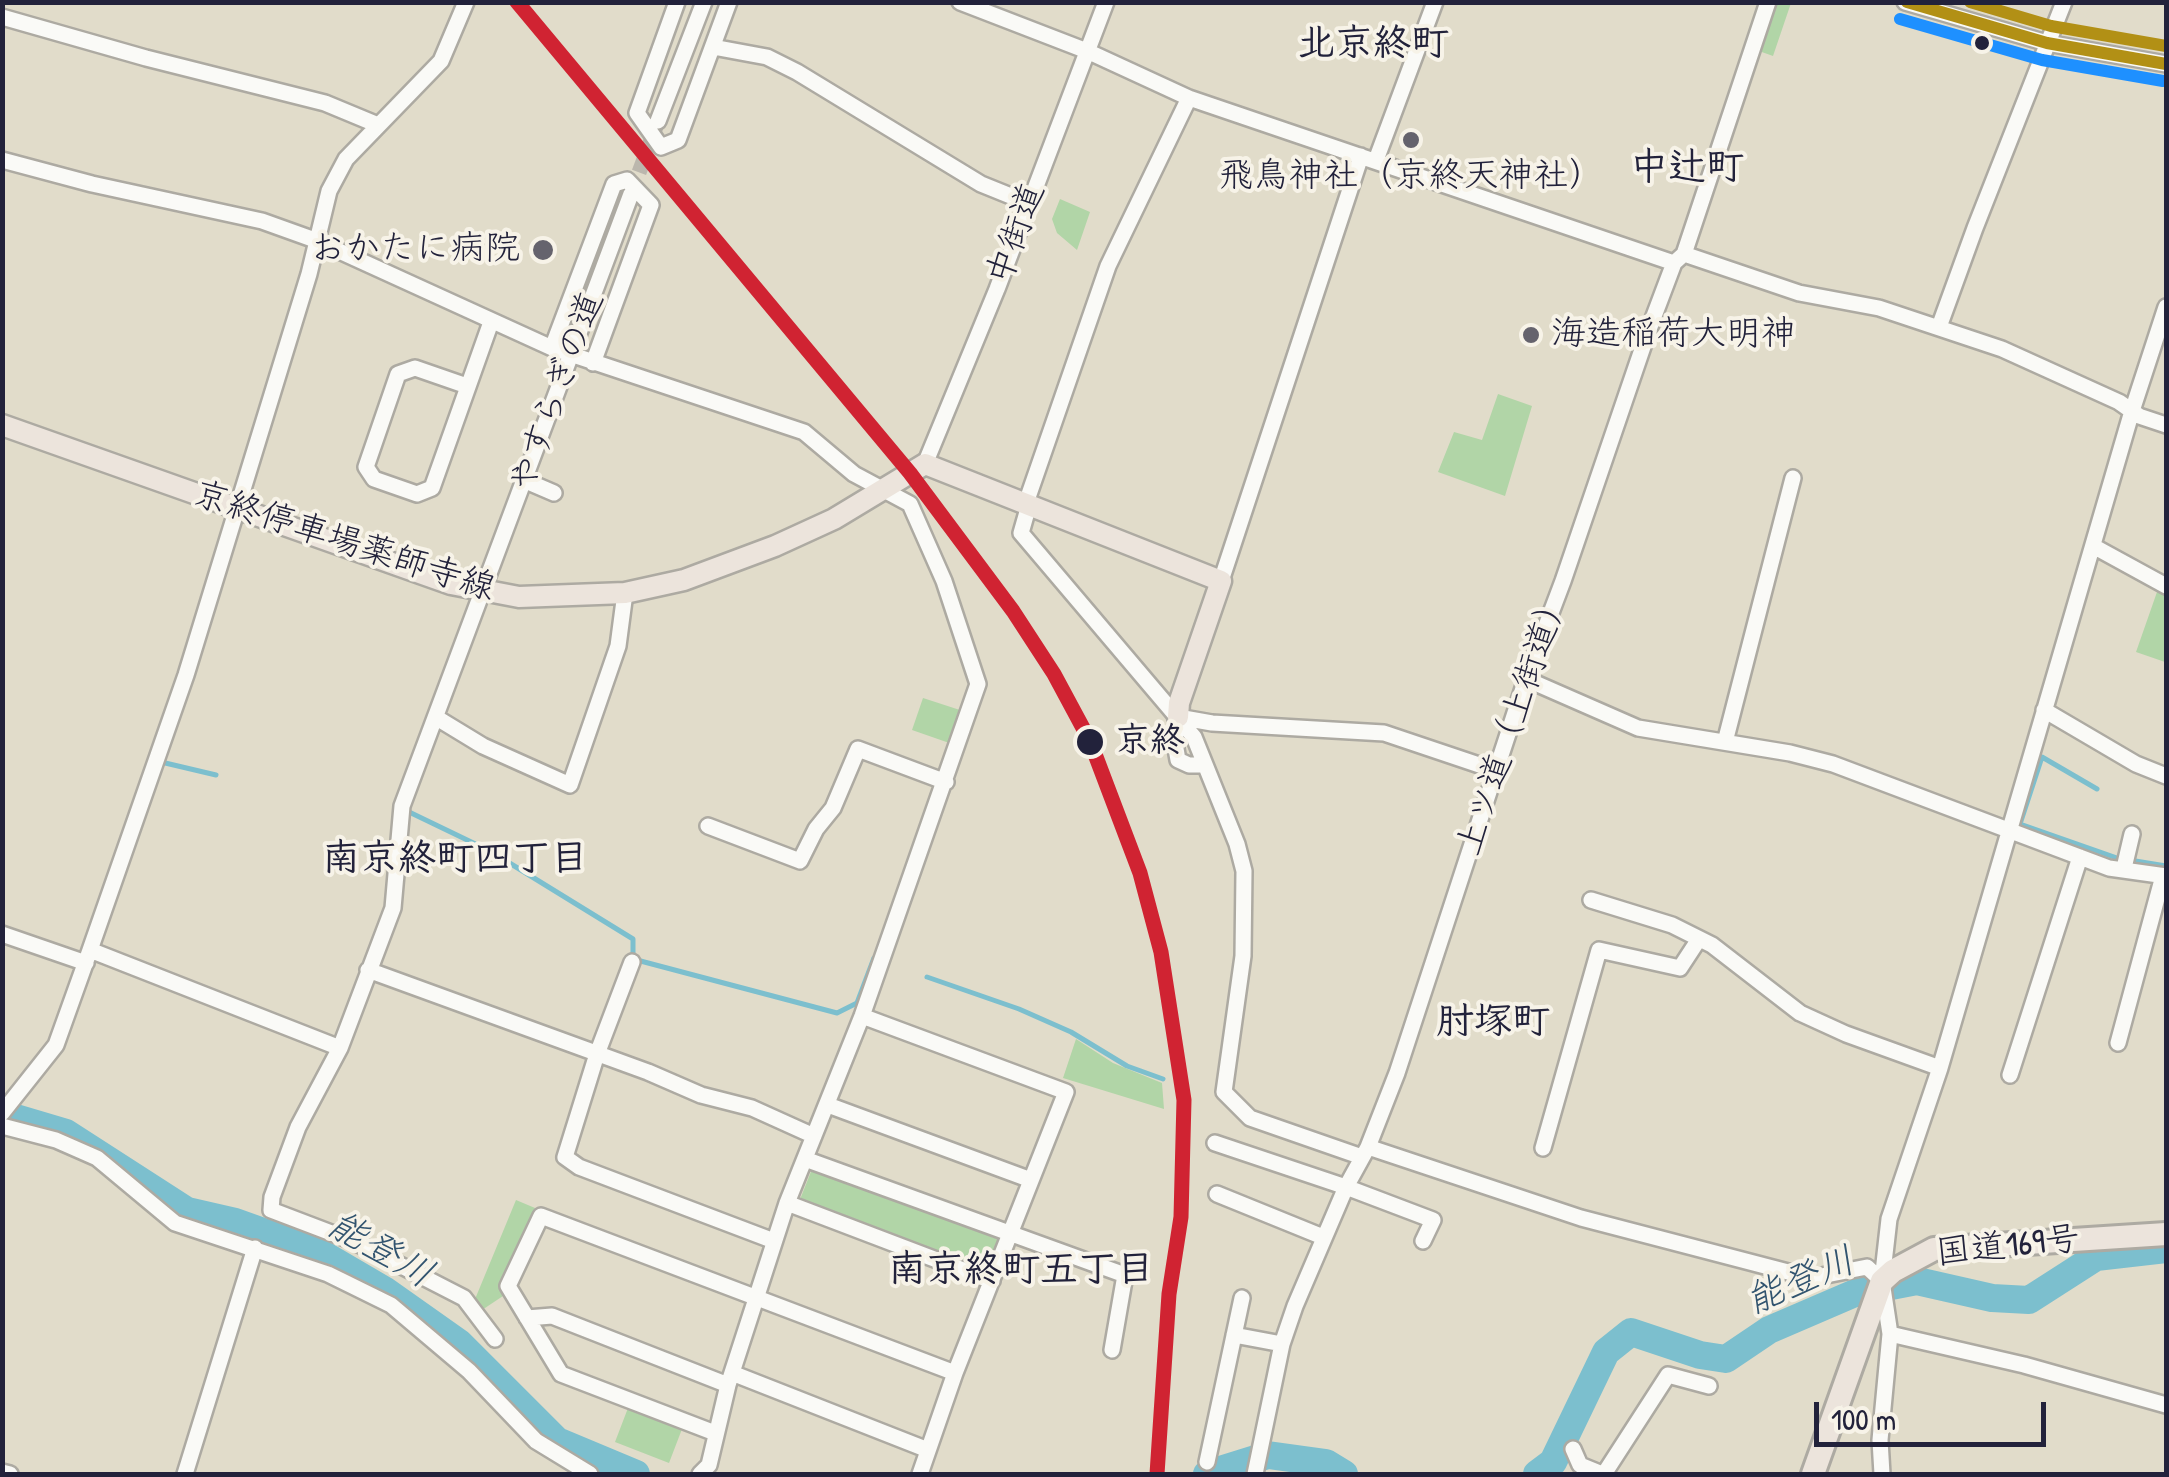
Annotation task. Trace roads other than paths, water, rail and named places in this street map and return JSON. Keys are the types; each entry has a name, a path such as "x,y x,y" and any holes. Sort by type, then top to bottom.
{"highway":[{"name":"国道169号","path":"1882,1282 1893,1271 1934,1249 2166,1234"},
{"path":"1812,1474 1882,1282"}],"main road":[{"name":"京終停車場薬師寺線","path":"2,425 451,584 519,597 625,593 684,580 775,546 834,518 925,464"},
{"path":"925,464 1221,581 1179,703 1178,717"}],"street":[{"path":"7,1102 56,1045 88,957 186,675 309,274 329,191 346,159 441,61 466,2"},
{"path":"678,2 637,113 661,146 678,140 729,2"},
{"path":"658,121 704,2"},
{"path":"960,2 1088,52 1189,98 1369,158 1799,294 1879,308 1940,327 2020,357 2166,426"},
{"name":"中街道","path":"925,464 997,289 1106,2"},
{"path":"1221,581 1369,158 1435,2"},
{"name":"上ツ道（上街道）","path":"1259,1461 1282,1344 1324,1237 1398,1073 1526,678 1768,2"},
{"path":"1905,2 2047,43 2166,64"},
{"path":"1940,327 2064,2"},
{"path":"2,17 325,103 378,125"},
{"path":"713,47 767,57 981,184 1028,203"},
{"path":"1189,98 1108,266 1021,533 1194,738 1244,870 1243,956 1224,1092 1250,1118 1581,1218 1811,1278 1867,1267 1882,1282"},
{"path":"2,160 262,222 315,240 552,348 804,432 854,474 910,504 944,582 978,684 862,1016 787,1203 755,1296 715,1433 710,1471"},
{"path":"552,348 614,184 627,180 651,205 593,363"},
{"name":"やすらぎの道","path":"495,1339 464,1298 427,1276 355,1242 270,1210 298,1128 340,1048 393,908 402,806 630,194"},
{"path":"1882,1474 1880,1440 1890,1334 1882,1282 1889,1219 1940,1068 2166,307"},
{"path":"467,386 415,368 398,374 366,467 374,479 417,494 432,488 491,322"},
{"path":"1725,742 1793,478"},
{"path":"526,481 554,493"},
{"path":"2092,546 2166,586"},
{"path":"437,718 483,746 570,784 618,646 625,593"},
{"path":"1526,678 1638,728 1833,764 2080,858 2110,868 2165,876 2118,1043"},
{"path":"2044,710 2136,764 2166,776"},
{"path":"1178,717 1178,760 1205,765"},
{"path":"1178,717 1212,723 1384,732 1497,771"},
{"path":"708,826 800,860 816,829 833,808 858,749 946,782"},
{"path":"2124,868 2132,834"},
{"path":"2010,1075 2080,858"},
{"path":"1590,900 1668,923 1712,944 1800,1013 1940,1068"},
{"path":"2,934 88,957 340,1048"},
{"path":"1543,1148 1594,946 1680,968 1698,939"},
{"path":"632,962 597,1054 565,1157 579,1167 774,1241"},
{"path":"368,970 701,1095 752,1108 814,1136"},
{"path":"862,1016 1066,1092 955,1373 920,1474"},
{"path":"828,1105 1030,1180"},
{"path":"2,1126 80,1149 115,1172 175,1223 328,1274 392,1305 469,1372 536,1442 590,1474"},
{"path":"1214,1143 1433,1220 1423,1241"},
{"path":"805,1159 1126,1276 1112,1350"},
{"path":"1216,1194 1324,1237"},
{"path":"787,1203 992,1281"},
{"path":"715,1433 561,1374 508,1286 541,1216 955,1373"},
{"path":"184,1474 255,1248"},
{"path":"1207,1462 1242,1298"},
{"path":"527,1318 552,1316 928,1450"},
{"path":"1890,1334 2024,1365 2166,1406"},
{"path":"1234,1335 1282,1344"},
{"path":"1572,1449 1580,1465 1603,1474 1668,1375 1709,1386"},
{"path":"2,1472 10,1474"}],"waterway":[{"path":"2097,789 2042,757 2020,824 2117,858 2166,866"},
{"path":"161,762 216,775"},
{"path":"407,811 490,851 633,939 633,959 837,1013 857,1003 874,958"},
{"path":"927,977 1019,1009 1071,1032 1127,1066 1163,1079"},
{"name":"能登川","path":"2,1114 66,1133 187,1211 235,1222 319,1252 384,1290 459,1343 557,1441 636,1474"},
{"name":"能登川","path":"1537,1474 1553,1462 1606,1352 1631,1332 1700,1355 1726,1359 1769,1330 1855,1293 1917,1281 1992,1298 2029,1300 2096,1257 2166,1249"},
{"name":"能登川","path":"1207,1474 1268,1455 1326,1463 1344,1474"}],"tunnel":[{"path":"631,194 656,127"}],"place":[{"name":"飛鳥神社（京終天神社）","path":"1411,140"},
{"name":"おかたに病院","path":"543,250"},
{"name":"海造稲荷大明神","path":"1531,335"},
{"name":"京終","path":"1090,742"}],"district":[{"name":"北京終町","path":"1373,45"},
{"name":"中辻町","path":"1687,169"},
{"name":"南京終町四丁目","path":"455,860"},
{"name":"肘塚町","path":"1493,1023"},
{"name":"南京終町五丁目","path":"1021,1271"}]}
